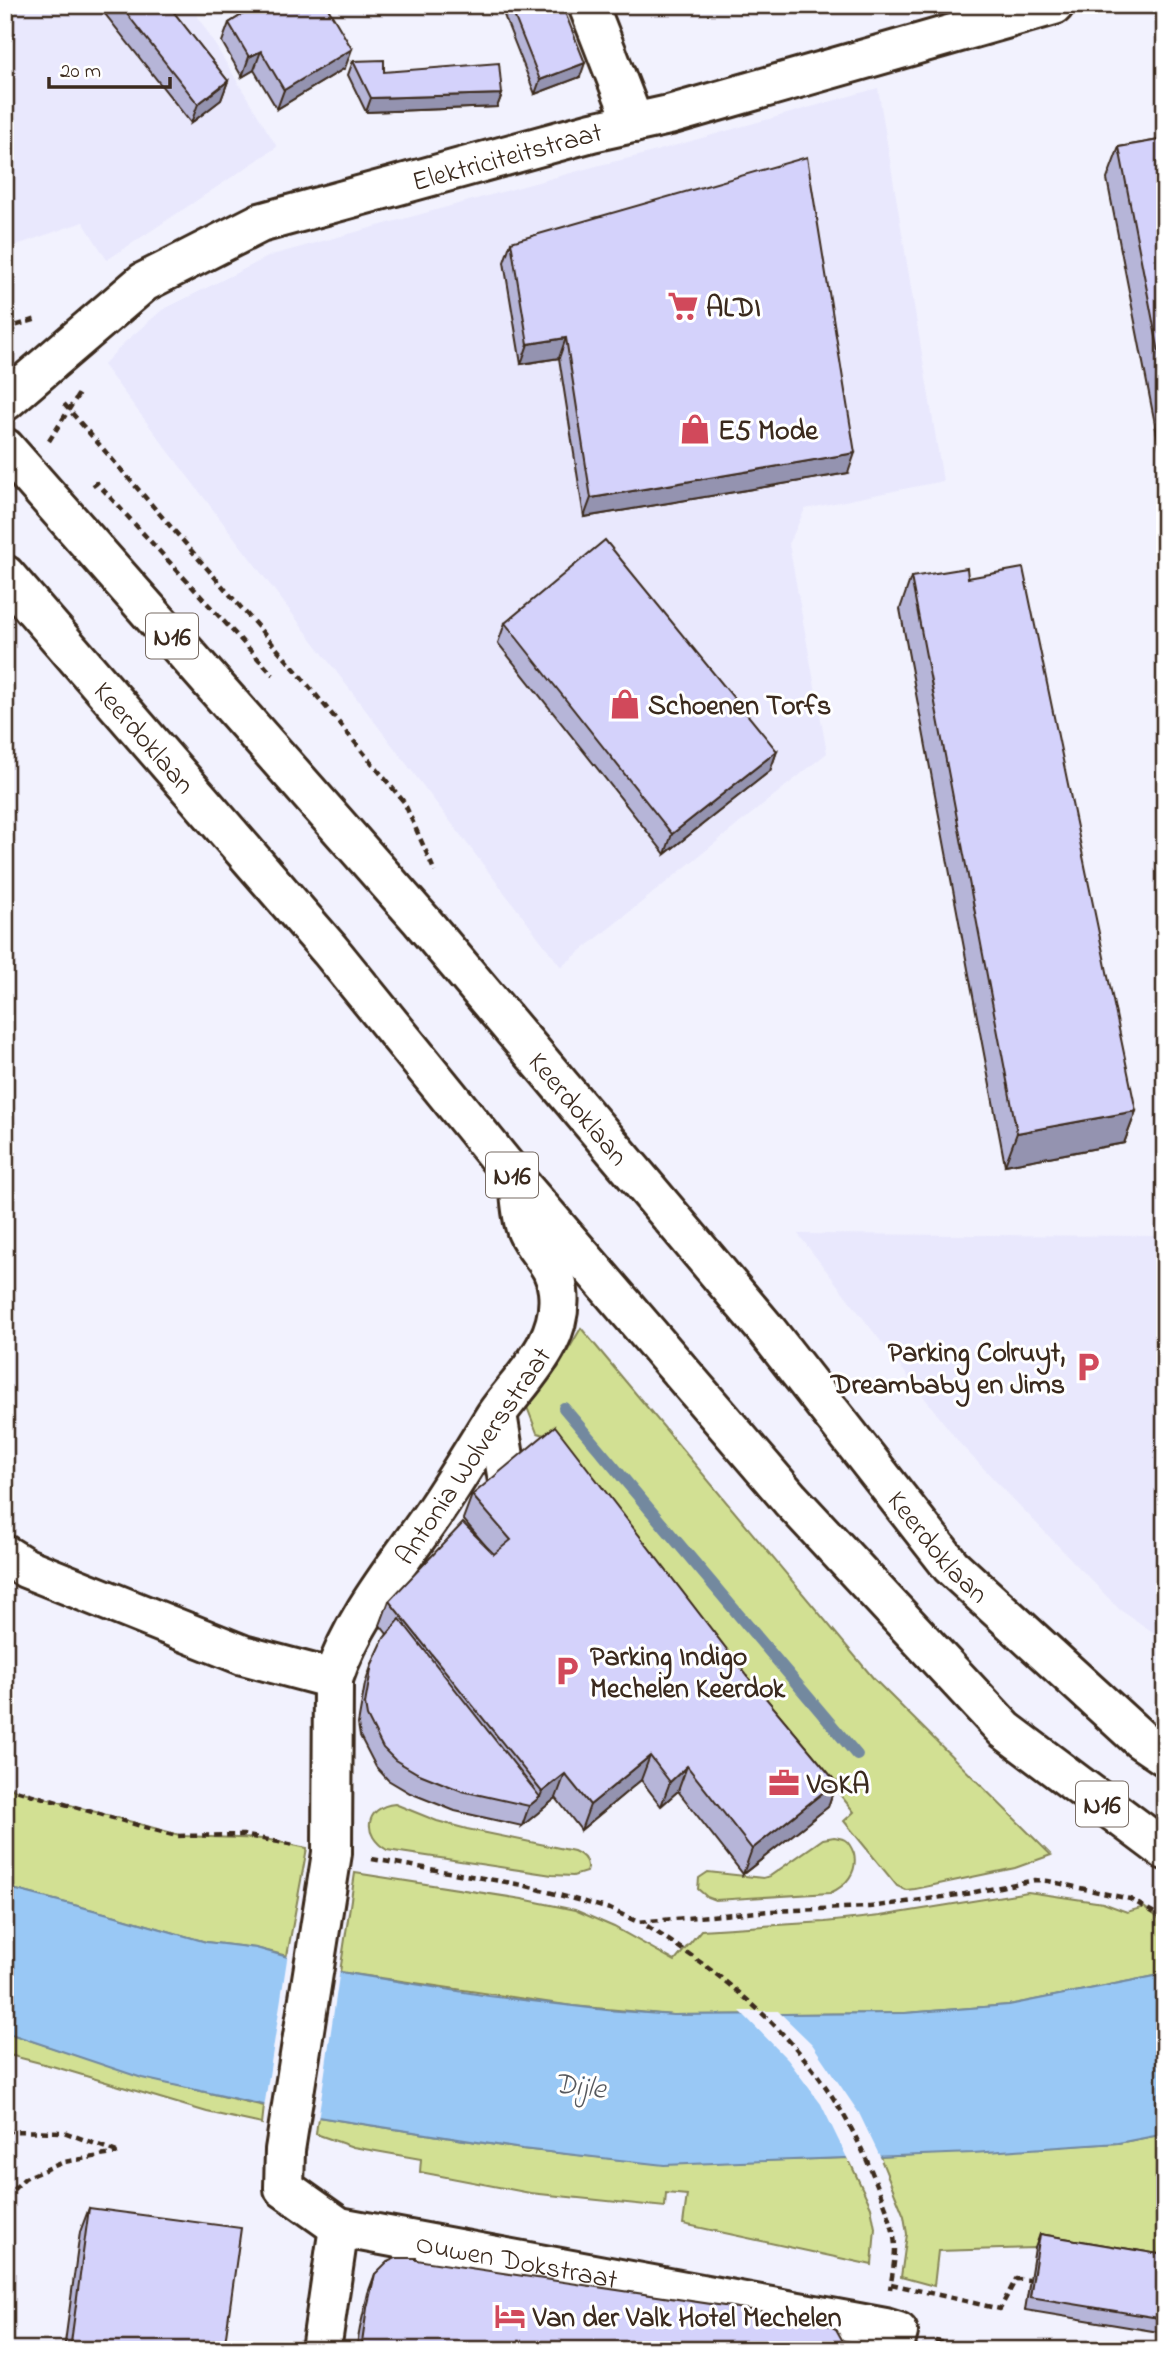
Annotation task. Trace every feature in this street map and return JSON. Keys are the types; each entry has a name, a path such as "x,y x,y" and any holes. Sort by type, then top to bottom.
{"main road":[{"path":"588,5 634,123"},
{"name":"Elektriciteitstraat","path":"5,401 144,282 260,223 592,132 634,123 1054,5"},
{"name":"Keerdoklaan","path":"5,448 430,930 768,1332 951,1566 1140,1739 1165,1756"},
{"name":"Keerdoklaan","path":"5,575 330,950 519,1183 790,1499 1005,1730 1165,1850"},
{"name":"Antonia Wolversstraat","path":"339,2227 284,2188 285,2150 331,1859 334,1679 340,1658 359,1620 436,1510 497,1414 544,1351 557,1322 558,1292 552,1266 526,1230 519,1183"},
{"path":"497,1414 517,1473"},
{"path":"436,1510 464,1541"},
{"path":"5,1555 26,1568 243,1655 334,1679"},
{"path":"321,2350 339,2227"},
{"name":"Ouwen Dokstraat","path":"339,2227 892,2337"}],"path":[{"path":"36,375 70,410 259,628 404,802 437,876"},
{"path":"5,1787 176,1836 243,1835 331,1859 523,1885 610,1909 638,1922 870,1907 965,1894 1035,1880 1130,1899 1165,1919"},
{"path":"647,1926 684,1949 751,2003 806,2057 836,2099 855,2133 885,2203 895,2247 891,2284 892,2337"},
{"path":"5,2131 64,2132 118,2153 64,2162 25,2178 5,2199"},
{"path":"891,2284 1000,2309 1016,2279 1030,2280"}],"shaded area":[{"path":"5,5 191,5 277,147 107,260 83,222 5,249"},
{"path":"878,88 943,481 805,509 789,544 827,753 561,967 103,365 162,310 272,255"},
{"path":"798,1234 1165,1236 1165,1640 1120,1610 961,1445"}],"green space":[{"path":"581,1328 874,1679 1051,1855 1015,1868 915,1889 906,1890 897,1886 844,1821 854,1812 553,1437 537,1433 527,1407 537,1390 558,1368"},
{"path":"5,1787 183,1836 265,1839 307,1848 287,1956 256,1948 206,1942 5,1887"},
{"path":"395,1804 437,1821 467,1829 574,1851 585,1859 586,1872 573,1876 552,1875 387,1850 373,1837 370,1823 377,1810"},
{"path":"823,1839 843,1839 851,1846 855,1861 849,1878 830,1893 715,1900 698,1889 699,1878 708,1872 763,1878 770,1876"},
{"path":"355,1873 575,1910 614,1927 675,1961 701,1930 880,1916 1028,1892 1103,1903 1127,1912 1144,1907 1165,1923 1165,1974 1009,2005 906,2013 673,2015 573,2006 340,1972"},
{"path":"5,2032 146,2078 264,2106 262,2124 207,2112 5,2054"},
{"path":"318,2117 522,2149 661,2164 848,2158 871,2207 875,2228 872,2265 683,2224 687,2195 666,2193 665,2207 530,2193 420,2172 421,2159 353,2147 316,2134"},
{"path":"1165,2134 1165,2269 1035,2248 938,2251 934,2286 901,2277 907,2234 904,2216 880,2157 1118,2143"}],"water":[{"name":"Dijle","path":"5,1887 206,1942 256,1948 340,1972 489,1996 606,2010 673,2015 905,2013 1009,2005 1165,1974 1165,2134 1118,2143 973,2153 664,2165 522,2149 318,2117 142,2078 5,2032"}],"pier":[{"path":"288,1953 340,1969 318,2120 264,2108"},
{"path":"740,2011 778,2011 812,2044 859,2113 882,2161 849,2162 821,2104 788,2060"}],"building":[{"path":"120,5 168,5 228,81 198,104"},
{"path":"258,5 326,5 352,49 284,90 261,51 249,57 229,23"},
{"path":"510,5 562,5 585,63 540,80"},
{"path":"384,60 384,72 499,63 502,94 371,98 353,61"},
{"path":"1165,139 1165,383 1119,147"},
{"path":"807,157 855,453 591,498 566,338 528,344 511,242"},
{"path":"605,540 777,751 672,834 505,623"},
{"path":"967,568 968,578 1023,568 1136,1111 1017,1133 911,577"},
{"name":"Parking Indigo Mechelen Keerdok","path":"555,1426 749,1678 836,1782 752,1849 687,1766 670,1782 650,1756 590,1805 565,1774 542,1792 389,1601 463,1523 494,1554 511,1540 472,1495"},
{"path":"400,1619 540,1797 529,1806 462,1791 417,1773 395,1760 383,1748 367,1716 365,1704 372,1664 384,1638"},
{"path":"89,2208 241,2228 224,2350 70,2350"},
{"path":"1040,2234 1165,2255 1165,2319 1030,2297"},
{"name":"Van der Valk Hotel Mechelen","path":"396,2258 416,2258 818,2320 836,2329 845,2350 361,2350 375,2274 387,2262"}],"waterway":[{"path":"564,1408 857,1755"}],"place":[{"name":"ALDI","path":"683,306"},
{"name":"E5 Mode","path":"695,429"},
{"name":"Schoenen Torfs","path":"625,704"},
{"name":"Parking Colruyt, Dreambaby en Jims","path":"1088,1367"},
{"name":"Parking Indigo Mechelen Keerdok","path":"567,1671"},
{"name":"VOKA","path":"784,1783"},
{"name":"Van der Valk Hotel Mechelen","path":"510,2316"}]}
